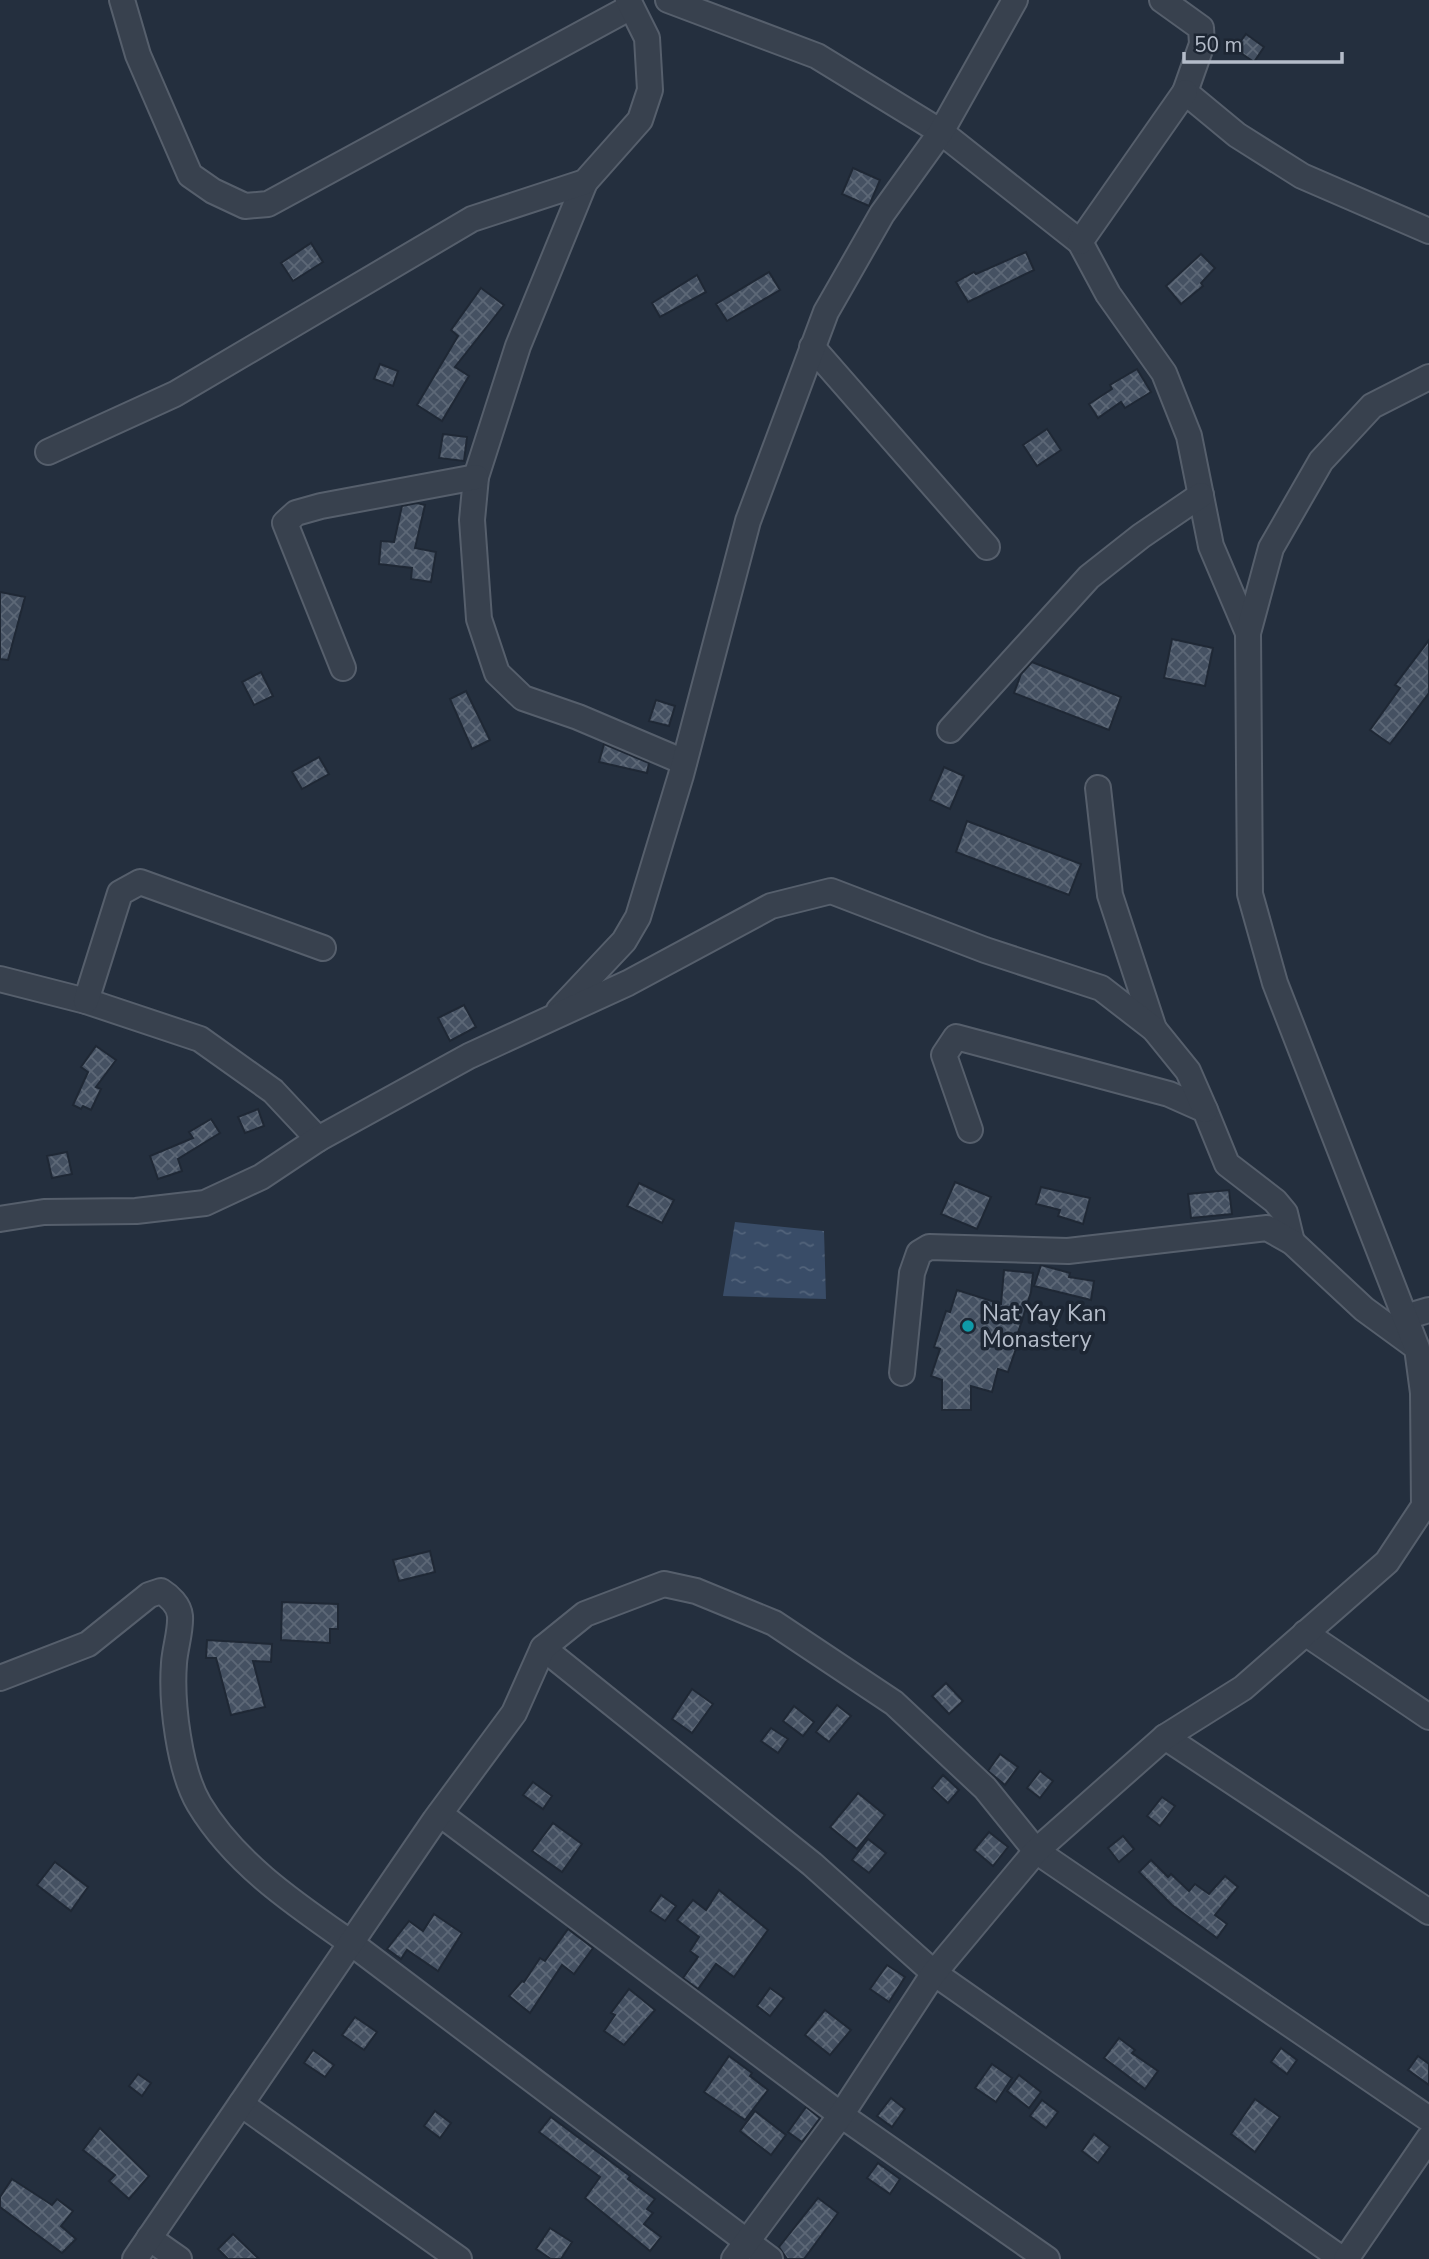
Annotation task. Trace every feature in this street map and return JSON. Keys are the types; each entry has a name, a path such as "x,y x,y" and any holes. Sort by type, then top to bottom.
{"street":[{"path":"122,0 138,55 190,175 213,191 245,206 268,204 629,3 647,38 650,90 640,120 585,182 518,346 476,477 472,520 480,619 497,673 523,698 578,717 684,762"},
{"path":"668,0 817,56 941,132 1080,242 1108,294 1164,373 1189,436 1211,547 1248,633"},
{"path":"551,1018 624,941 638,917 684,762 748,521 826,312 883,214 941,132 1014,0"},
{"path":"1080,242 1185,92 1202,44 1200,28 1162,0"},
{"path":"1185,92 1237,135 1302,176 1429,231"},
{"path":"48,452 175,394 472,219 585,182"},
{"path":"812,347 987,547"},
{"path":"740,2250 841,2115 934,1973 1036,1851 1165,1737 1243,1689 1387,1562 1424,1506 1423,1405 1417,1348 1275,983 1250,894 1248,633 1271,548 1321,461 1372,405 1429,377"},
{"path":"343,668 285,523 296,513 321,506 476,477"},
{"path":"950,730 1089,577 1141,536 1201,495"},
{"path":"1098,788 1110,895 1154,1029"},
{"path":"86,1000 120,893 140,882 323,948"},
{"path":"0,1219 44,1212 136,1212 205,1203 261,1177 318,1139 469,1056 628,983 771,906 831,891 985,950 1101,988 1154,1029 1188,1071 1227,1164 1275,1201 1284,1213 1292,1242"},
{"path":"0,979 86,1000 200,1039 274,1091 318,1139"},
{"path":"970,1130 944,1055 956,1037 1169,1094 1205,1110"},
{"path":"902,1373 912,1273 919,1252 929,1247 1068,1251 1267,1228 1292,1242 1364,1309 1417,1348"},
{"path":"1405,1317 1429,1310"},
{"path":"135,2259 351,1943 514,1713 543,1648 585,1614 664,1584 696,1591 774,1623 894,1703 985,1788 1036,1851 1429,2119"},
{"path":"0,1678 88,1644 149,1595 161,1591 166,1594 180,1615 174,1665 175,1712 190,1780 198,1802 227,1842 280,1893 351,1943 740,2250 771,2259"},
{"path":"1305,1633 1429,1717"},
{"path":"543,1648 812,1864 934,1973 1344,2259 1429,2138"},
{"path":"1165,1737 1429,1912"},
{"path":"440,1815 841,2115 1047,2259"},
{"path":"241,2104 458,2259"},
{"path":"149,2238 179,2259"}],"water":[{"path":"735,1222 824,1231 826,1299 723,1296"}],"building":[{"path":"1246,34 1264,47 1254,62 1235,49"},
{"path":"853,168 880,180 869,206 842,194"},
{"path":"311,243 323,262 293,281 281,263"},
{"path":"1026,252 1034,270 968,302 956,282 974,272 976,274"},
{"path":"1201,254 1215,268 1201,283 1203,286 1181,304 1166,286"},
{"path":"769,272 780,290 727,321 716,304"},
{"path":"697,275 706,292 660,317 652,303"},
{"path":"481,288 504,305 455,367 469,376 442,421 417,405 458,336 451,330"},
{"path":"380,364 398,371 393,386 374,379"},
{"path":"1137,369 1151,392 1125,408 1121,402 1098,418 1089,404 1112,389 1110,385"},
{"path":"1047,429 1061,450 1037,466 1023,445"},
{"path":"443,434 467,437 464,461 439,458"},
{"path":"417,503 425,505 415,548 436,552 431,582 411,579 412,568 379,564 381,541 394,542 402,506"},
{"path":"0,592 25,597 8,660 0,659"},
{"path":"1172,639 1213,648 1205,686 1164,678"},
{"path":"1429,640 1429,693 1390,744 1370,730 1400,688 1395,685"},
{"path":"1032,662 1121,697 1109,730 1014,693 1021,674"},
{"path":"261,672 273,696 254,705 242,682"},
{"path":"466,691 490,740 472,749 450,699"},
{"path":"656,700 675,706 669,726 649,721"},
{"path":"604,744 649,763 647,773 599,762"},
{"path":"319,757 329,774 302,789 292,772"},
{"path":"944,767 964,776 950,809 930,800"},
{"path":"967,821 1081,864 1069,895 956,852"},
{"path":"464,1005 476,1027 450,1041 438,1018"},
{"path":"96,1046 116,1060 96,1087 101,1089 91,1110 83,1106 81,1109 73,1105 88,1072 81,1067"},
{"path":"258,1109 264,1126 245,1133 238,1117"},
{"path":"211,1119 220,1133 178,1159 182,1171 158,1179 150,1156 193,1138 189,1132"},
{"path":"67,1152 72,1174 52,1178 47,1156"},
{"path":"955,1182 991,1197 977,1229 941,1214"},
{"path":"639,1183 674,1200 662,1223 627,1206"},
{"path":"1041,1187 1090,1198 1083,1224 1058,1216 1060,1210 1036,1204"},
{"path":"1229,1190 1232,1214 1191,1218 1188,1194"},
{"path":"1041,1265 1070,1273 1069,1277 1094,1281 1091,1300 1034,1286"},
{"path":"1004,1270 1033,1273 1031,1292 1017,1336 1020,1337 1008,1372 998,1369 992,1392 971,1386 971,1410 942,1410 942,1380 931,1376 940,1349 934,1347 946,1311 950,1312 957,1290 1001,1304"},
{"path":"430,1551 435,1572 399,1581 393,1560"},
{"path":"282,1602 338,1604 338,1629 330,1629 330,1643 281,1640"},
{"path":"207,1640 272,1644 271,1662 253,1661 265,1707 231,1715 216,1658 206,1658"},
{"path":"946,1683 963,1701 949,1714 932,1696"},
{"path":"692,1689 713,1704 692,1733 672,1719"},
{"path":"837,1705 851,1716 829,1742 816,1732"},
{"path":"794,1706 814,1722 803,1736 783,1721"},
{"path":"771,1728 788,1739 778,1753 761,1741"},
{"path":"1000,1754 1018,1767 1005,1785 988,1771"},
{"path":"1040,1771 1053,1781 1040,1798 1027,1788"},
{"path":"943,1775 959,1790 948,1803 932,1788"},
{"path":"533,1782 552,1796 543,1809 523,1795"},
{"path":"858,1793 885,1815 857,1849 830,1827"},
{"path":"1162,1797 1175,1806 1160,1826 1147,1816"},
{"path":"553,1823 582,1844 562,1872 532,1851"},
{"path":"989,1832 1008,1847 993,1866 974,1850"},
{"path":"1123,1836 1134,1849 1119,1862 1108,1848"},
{"path":"868,1839 886,1853 869,1873 852,1860"},
{"path":"1151,1860 1168,1877 1171,1874 1189,1891 1195,1884 1209,1894 1225,1876 1238,1887 1215,1915 1227,1924 1217,1938 1172,1905 1139,1872"},
{"path":"55,1862 88,1887 71,1911 37,1885"},
{"path":"719,1890 768,1930 734,1977 716,1964 698,1989 683,1978 698,1957 690,1951 699,1937 677,1920 693,1900 706,1910"},
{"path":"661,1895 676,1906 665,1921 650,1911"},
{"path":"434,1914 462,1933 438,1971 407,1950 401,1959 387,1949 409,1921 423,1931"},
{"path":"568,1929 593,1948 574,1974 562,1965 530,2013 509,1996 524,1982 540,1958 545,1961"},
{"path":"887,1965 905,1977 889,2002 870,1989"},
{"path":"770,1988 784,1998 770,2016 757,2006"},
{"path":"629,1989 655,2010 624,2045 604,2031 615,2015 611,2013"},
{"path":"825,2010 851,2030 830,2055 805,2035"},
{"path":"355,2017 377,2032 364,2050 342,2035"},
{"path":"1119,2038 1135,2050 1132,2053 1158,2071 1145,2089 1104,2058"},
{"path":"1281,2048 1297,2060 1287,2074 1271,2062"},
{"path":"313,2050 334,2065 325,2077 304,2063"},
{"path":"729,2056 752,2073 750,2076 768,2090 745,2120 704,2092"},
{"path":"1418,2056 1429,2064 1429,2085 1408,2070"},
{"path":"992,2064 1012,2078 996,2102 975,2088"},
{"path":"138,2074 151,2083 142,2096 129,2086"},
{"path":"1019,2075 1041,2092 1029,2108 1007,2091"},
{"path":"891,2098 905,2109 892,2127 877,2116"},
{"path":"1255,2099 1280,2117 1255,2152 1231,2134"},
{"path":"1042,2100 1058,2112 1046,2128 1030,2116"},
{"path":"806,2107 820,2118 802,2142 788,2132"},
{"path":"435,2111 451,2123 440,2138 424,2126"},
{"path":"755,2111 786,2135 771,2155 740,2131"},
{"path":"551,2117 630,2176 628,2179 655,2199 647,2209 653,2213 644,2224 661,2237 650,2251 585,2198 600,2177 539,2132"},
{"path":"100,2128 149,2176 129,2199 109,2181 115,2175 83,2150"},
{"path":"1094,2134 1110,2147 1098,2163 1082,2151"},
{"path":"878,2163 900,2179 890,2194 867,2178"},
{"path":"12,2179 52,2205 57,2199 73,2211 61,2226 76,2239 62,2253 0,2207 0,2197"},
{"path":"818,2198 838,2213 804,2259 787,2259 779,2247"},
{"path":"550,2228 572,2242 561,2259 551,2259 536,2249"},
{"path":"233,2234 259,2259 228,2259 218,2249"}],"place":[{"name":"Nat Yay Kan Monastery","path":"968,1326"}]}
